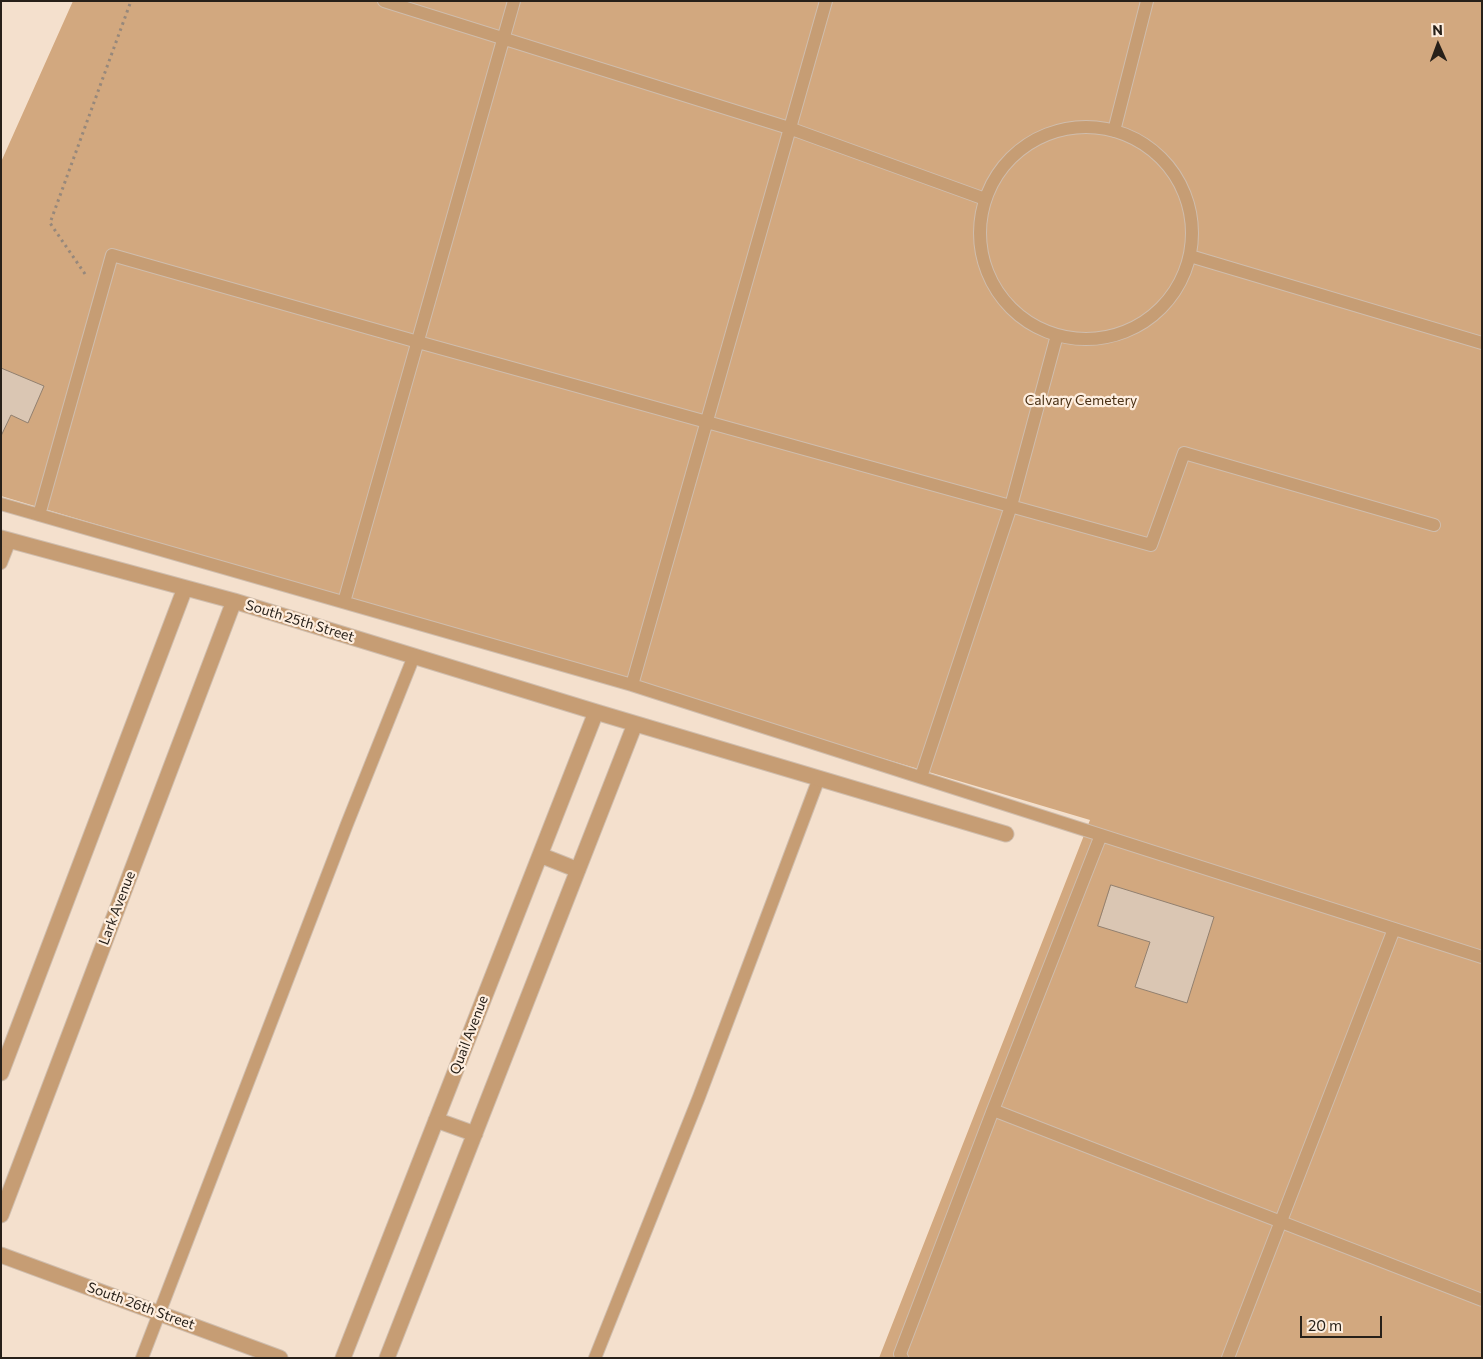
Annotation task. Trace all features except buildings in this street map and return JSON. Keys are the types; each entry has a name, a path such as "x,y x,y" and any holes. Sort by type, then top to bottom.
{"street":[{"name":"South 25th Street","path":"6,539 234,602 1006,834"},
{"path":"1,1073 186,588"},
{"name":"Lark Avenue","path":"1,1215 234,602"},
{"name":"Quail Avenue","path":"343,1358 596,712"},
{"path":"387,1358 635,724"},
{"path":"540,855 578,870"},
{"path":"436,1120 475,1134"},
{"name":"South 26th Street","path":"1,1255 280,1358"}],"lane":[{"path":"384,1 789,128 985,199"},
{"path":"344,602 514,1"},
{"path":"632,685 826,1"},
{"path":"1114,132 1147,1"},
{"path":"1092,128 1114,132 1136,140 1154,153 1170,169 1182,189 1190,210 1192,233 1190,256 1182,279 1168,300 1151,317 1137,326 1106,338 1082,339 1057,336 1034,326 1014,312 998,293 986,272 980,248 980,223 985,199 995,178 1009,161 1026,146 1046,135 1068,129 1092,128"},
{"path":"39,515 112,255 418,342 1151,545 1184,453 1434,525"},
{"path":"1190,256 1482,342"},
{"path":"921,777 1011,506 1057,336"},
{"path":"1,504 632,685 1482,957"},
{"path":"1,563 6,539"},
{"path":"142,1358 347,824 414,656"},
{"path":"595,1358 702,1088 819,778"},
{"path":"902,1358 900,1354 1101,835"},
{"path":"1228,1358 1394,929"},
{"path":"994,1110 1482,1300"}],"path":[{"path":"100,296 50,223 131,1"}],"green space":[{"name":"Calvary Cemetery","path":"73,1 1482,1 1482,1358 879,1358 1090,820 1,496 1,162"}]}
